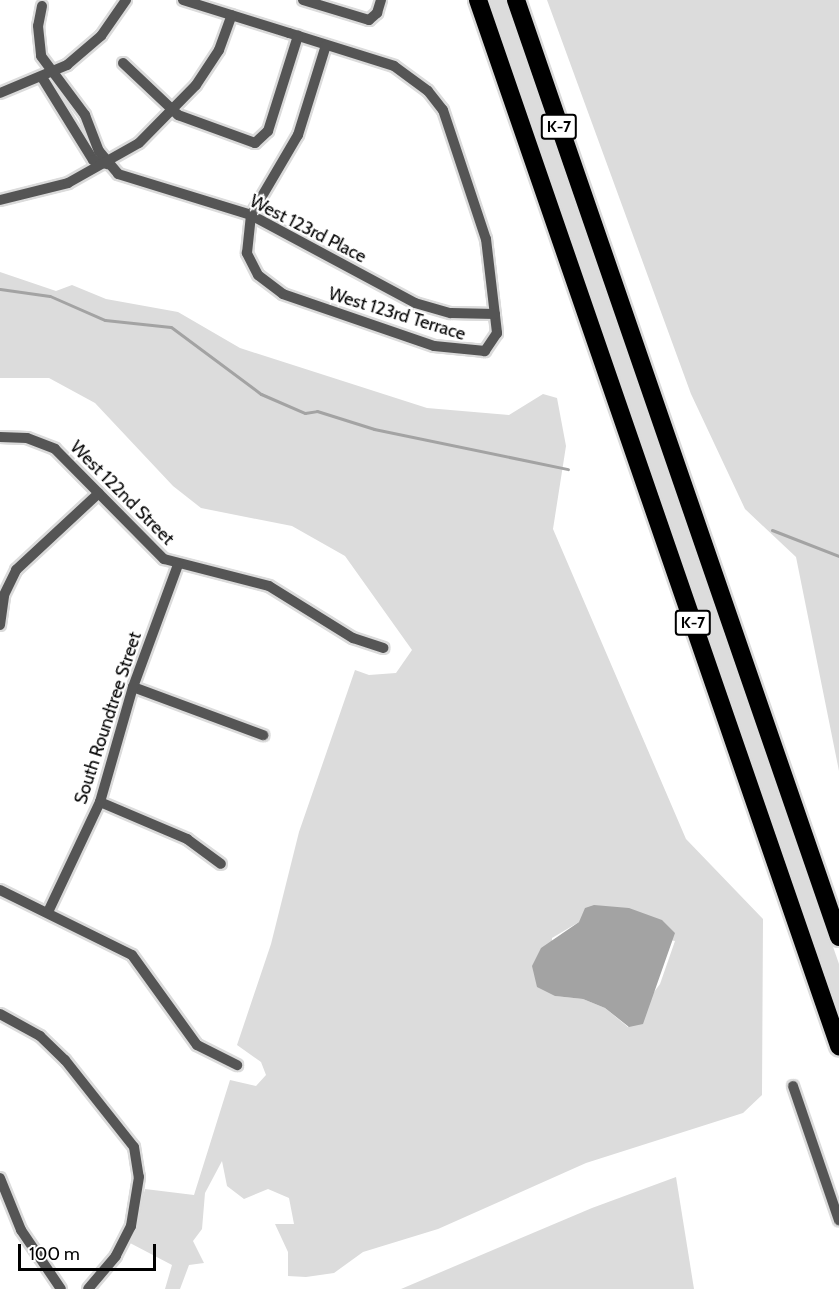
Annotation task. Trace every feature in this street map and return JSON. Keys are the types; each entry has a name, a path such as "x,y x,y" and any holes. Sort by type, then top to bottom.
{"highway":[{"name":"K-7","path":"478,0 839,1046"},
{"name":"K-7","path":"516,0 839,937"}],"street":[{"path":"0,93 47,77 67,65 101,36 126,0"},
{"path":"183,0 326,45 412,76 443,110 486,239 495,314"},
{"path":"303,0 369,20 381,0"},
{"path":"42,6 39,41 47,77 70,95"},
{"path":"0,200 59,186 107,164 174,111 210,64 232,15"},
{"path":"123,63 174,111 200,126 260,142 268,131 298,36"},
{"path":"251,215 298,135 326,45"},
{"path":"67,65 64,80 70,95 107,164"},
{"name":"West 123rd Place","path":"47,77 93,160 107,164 130,179 251,215 415,303 463,315 495,314"},
{"name":"West 123rd Terrace","path":"251,215 247,253 263,281 283,294 434,346 468,353 491,347 497,333 495,314"},
{"name":"West 122nd Street","path":"0,437 27,438 56,449 148,548 178,565 269,586 353,638 383,648"},
{"path":"0,625 4,595 16,570 99,493"},
{"name":"South Roundtree Street","path":"48,912 100,802 133,687 178,565"},
{"path":"133,687 263,735"},
{"path":"100,802 187,839 221,864"},
{"path":"0,890 132,955 198,1045 237,1065"},
{"path":"0,1014 40,1036 65,1060 134,1148 139,1177 131,1226 116,1256 88,1289"},
{"path":"793,1086 839,1220"},
{"path":"0,1178 26,1239 61,1289"}],"shaded area":[{"path":"487,0 505,0 588,238 839,964 839,1017"},
{"path":"547,0 839,0 839,771 796,557 745,509 691,394"},
{"path":"0,272 56,291 72,285 106,299 178,312 240,348 427,408 509,415 543,394 557,398 566,446 553,529 686,839 763,919 762,1095 743,1113 586,1163 438,1229 363,1252 334,1273 306,1277 288,1276 288,1252 275,1224 294,1224 289,1198 268,1189 244,1199 227,1186 222,1161 205,1193 202,1229 193,1241 204,1263 189,1265 180,1289 165,1289 172,1265 130,1243 145,1189 194,1195 230,1080 256,1086 266,1075 261,1062 237,1045 271,944 299,832 355,670 369,675 396,673 412,650 345,556 292,526 201,508 173,486 95,403 49,378 0,378","holes":["579,922 675,941 660,984 628,1027 605,1008 583,999 555,996 552,938"]},
{"path":"594,905 629,908 662,920 675,933 643,1024 629,1027 605,1008 583,999 555,996 537,987 532,966 541,948 579,922 585,908"},
{"path":"676,1177 694,1289 401,1289 592,1208"}],"waterway":[{"path":"0,289 50,296 105,320 171,327 261,394 305,413 317,411 374,429 568,469"},
{"path":"772,530 839,556"}]}
